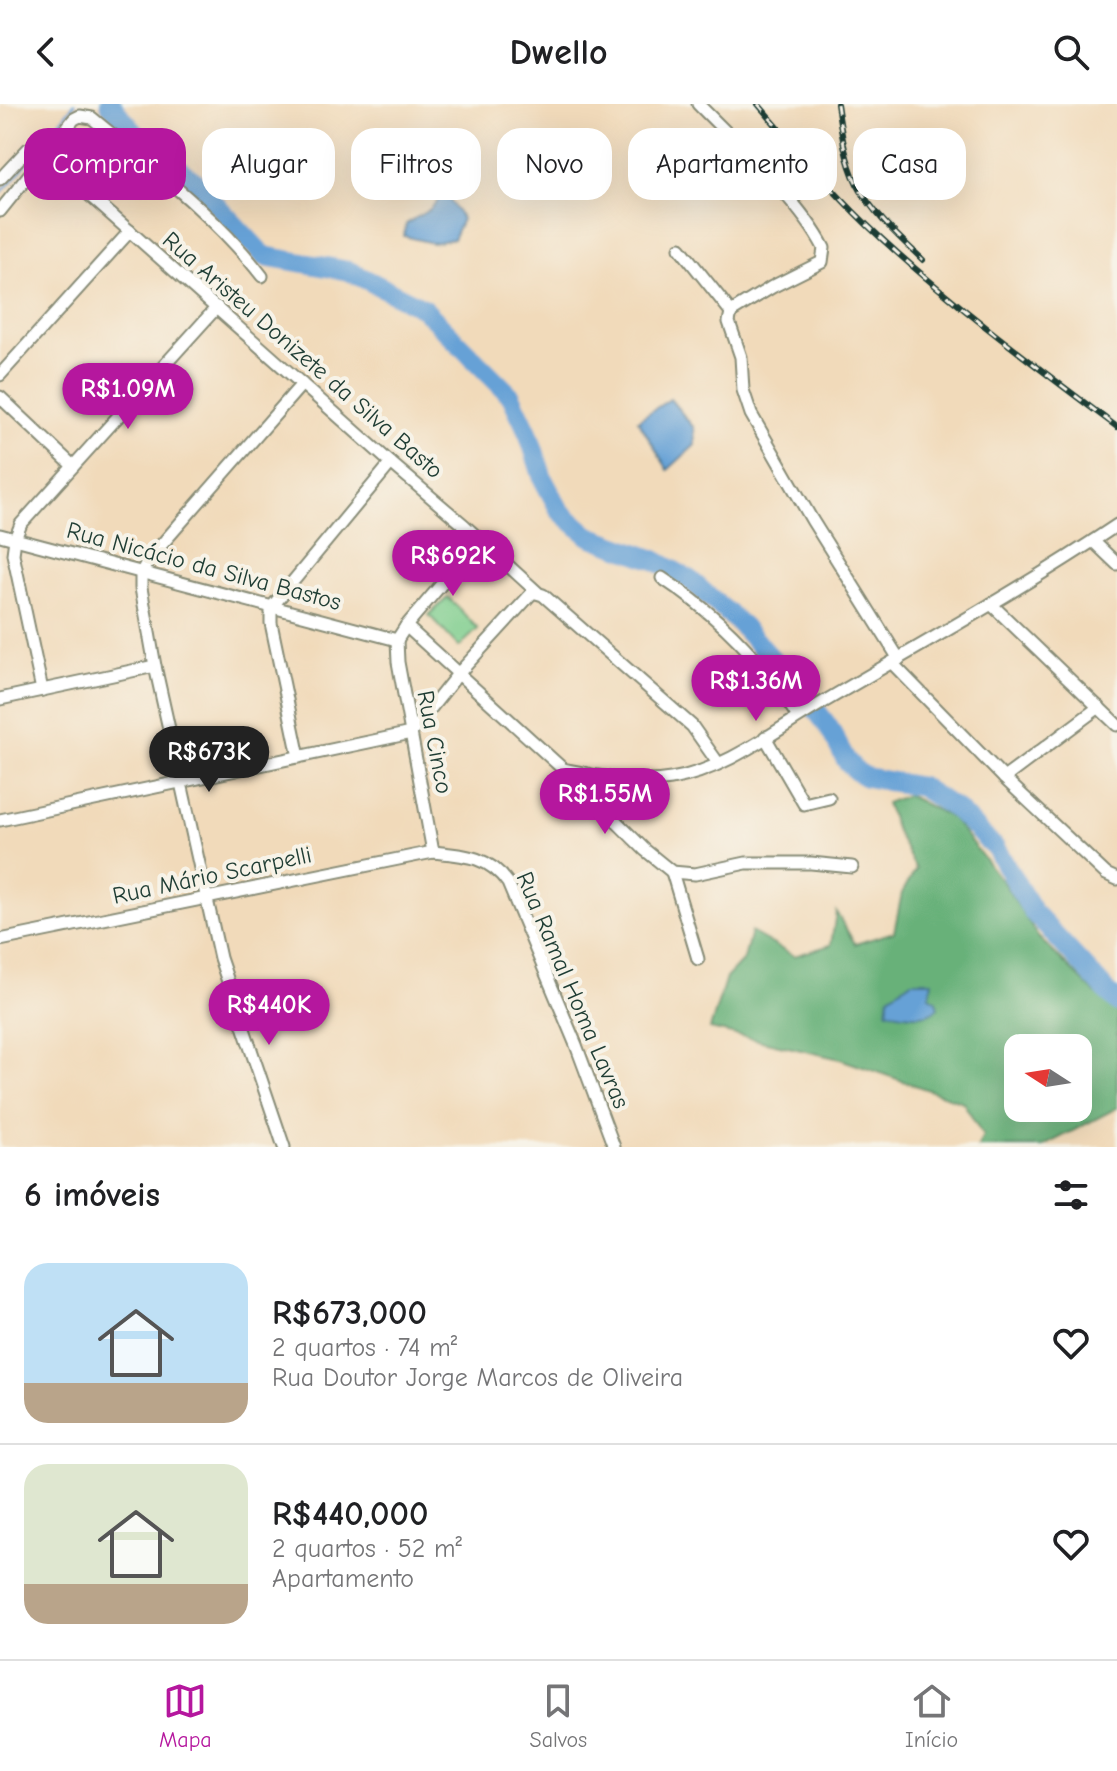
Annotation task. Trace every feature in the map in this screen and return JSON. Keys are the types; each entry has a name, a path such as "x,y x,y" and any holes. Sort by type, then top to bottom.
{"street":[{"path":"698,104 793,206 824,248 822,262 818,265 790,277 731,312 729,322 741,357 743,390 751,414 896,661 1004,778 1106,874 1117,879"},
{"path":"67,128 80,116 92,118 104,128"},
{"name":"Rua Aristeu Donizete da Silva Basto","path":"0,179 24,153"},
{"path":"0,211 24,183"},
{"path":"186,198 243,252 262,276"},
{"name":"Rua Aristeu Donizete da Silva Basto","path":"94,200 465,526 532,594 692,726 718,763"},
{"path":"0,375 130,231"},
{"path":"680,248 731,312"},
{"path":"42,690 13,554 21,524 217,307"},
{"path":"284,1147 220,958 155,666 141,573 149,559 302,384"},
{"path":"0,397 73,466"},
{"path":"299,757 271,623 271,608 391,463"},
{"path":"563,769 618,778 669,780 718,763 896,661 1117,525"},
{"name":"Rua Nicácio da Silva Bastos","path":"0,535 397,640"},
{"path":"397,640 469,552 476,538"},
{"path":"1093,541 1117,564"},
{"path":"662,578 698,603 740,642 804,714"},
{"path":"0,820 411,733 458,674 532,594"},
{"path":"991,604 1117,725"},
{"path":"406,626 672,872 698,959"},
{"name":"Rua Cinco","path":"397,640 398,662 433,852"},
{"path":"0,699 155,666"},
{"path":"1004,778 1099,707"},
{"path":"765,737 804,804 829,798"},
{"name":"Rua Mário Scarpelli","path":"0,940 433,852"},
{"name":"Rua Ramal Homa Lavras","path":"433,852 484,860 499,871 508,883 576,1045 614,1147"},
{"path":"672,872 695,874 746,863 811,863 852,867"}],"green space":[{"path":"448,597 478,629 459,647 429,615"},
{"path":"907,795 952,818 1005,885 1038,937 1117,1010 1117,1108 1092,1121 1092,1034 1004,1034 1004,1122 1090,1122 1042,1147 978,1147 983,1136 963,1102 840,1059 710,1029 726,978 744,959 751,932 794,956 831,945 836,912 855,944 894,932 902,893 916,869 896,831 886,803"}],"water":[{"path":"438,200 450,200 462,219 453,239 432,243 404,236 406,224"},
{"path":"670,399 694,428 695,445 668,470 638,420"},
{"path":"912,981 932,981 929,996 935,999 938,1007 921,1015 887,1011 889,996"}],"waterway":[{"path":"56,128 74,104"},
{"path":"110,104 142,141 194,181 264,256 349,271 423,308 511,396 528,432 543,479 560,511 589,536 655,560 690,580 740,624 803,693 856,771 866,777 921,787 957,810 996,849 1033,912 1117,1002"},
{"path":"0,194 24,167"}],"railway":[{"path":"758,104 833,190 882,239 968,313 1117,427"},
{"path":"837,104 846,155 863,195 878,215 923,260"}]}
